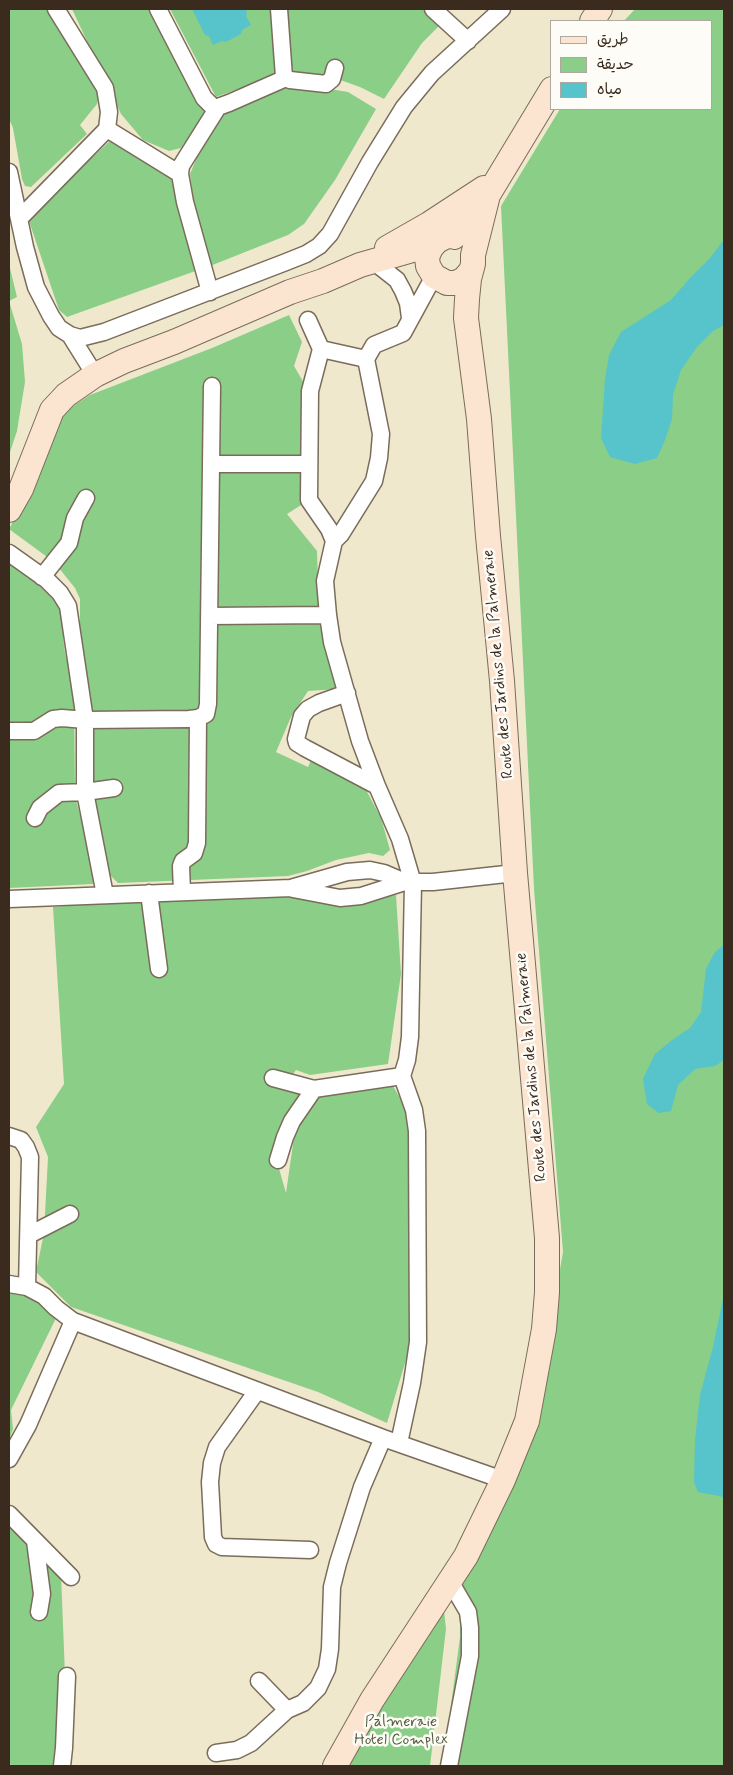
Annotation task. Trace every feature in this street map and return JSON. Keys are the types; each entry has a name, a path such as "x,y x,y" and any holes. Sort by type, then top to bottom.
{"street":[{"path":"20,218 107,129 109,112 105,88 56,9"},
{"path":"158,9 204,98 208,104 218,107"},
{"path":"279,9 282,68 283,75 286,78"},
{"path":"433,9 468,41"},
{"path":"70,336 80,338 104,332 306,254 319,246 330,234 370,162 404,107 432,73 502,9"},
{"path":"210,292 185,202 180,174 181,166 218,107 286,78 326,84 332,79 335,68"},
{"name":"Route des Jardins de la Palmeraie","path":"466,318 435,268 437,241 445,237 454,237 494,186 550,92"},
{"path":"107,129 180,174"},
{"path":"9,172 25,248 36,287 59,328 70,336 95,375"},
{"path":"369,265 467,200 494,186"},
{"name":"Route des Jardins de la Palmeraie","path":"335,1766 372,1700 466,1556 503,1480 527,1421 544,1329 547,1292 547,1238 515,873 502,681 479,419 466,318 472,263 494,186"},
{"path":"9,510 21,489 52,410 66,395 95,375 124,361 174,342 290,292 416,249 435,268 456,283 464,279 472,263 469,246 463,240 454,237"},
{"path":"369,265 397,280 404,291 410,318"},
{"path":"399,1443 412,1383 418,1342 417,1131 414,1110 402,1076 407,1060 410,1037 409,883 400,839 360,741 332,642 325,581 334,540 345,527 374,481 379,458 381,434 366,359 374,345 403,333 435,268"},
{"path":"308,320 321,350 310,391 309,500 329,529 334,540"},
{"path":"321,350 366,359"},
{"path":"9,731 34,731 53,719 62,718 85,720 198,718 206,714 208,704 210,616 212,386"},
{"path":"211,464 308,464"},
{"path":"42,577 69,543 75,518 86,498"},
{"path":"9,553 60,593 68,606 85,720 84,792 105,895"},
{"path":"210,616 328,616"},
{"path":"347,693 308,709 302,716 296,739 305,748 377,786"},
{"path":"182,892 181,866 183,861 194,852 197,843 198,718"},
{"path":"35,818 40,808 60,793 114,788"},
{"path":"291,888 347,872 370,870 409,883"},
{"path":"9,899 291,888 340,898 361,896 409,883 515,873"},
{"path":"149,893 159,969"},
{"path":"274,1078 314,1090 402,1076"},
{"path":"278,1160 292,1120 314,1090"},
{"path":"9,1136 21,1140 30,1157 27,1287"},
{"path":"29,1235 70,1214"},
{"path":"9,1284 27,1287 44,1296 56,1308 73,1320 382,1438 503,1480"},
{"path":"9,1459 28,1425 73,1320"},
{"path":"257,1390 217,1447 212,1463 210,1482 213,1537 216,1544 222,1547 310,1550"},
{"path":"216,1753 237,1750 251,1743 288,1710 303,1703 318,1688 327,1669 330,1649 332,1587 338,1563 362,1487 382,1438"},
{"path":"9,1514 71,1577"},
{"path":"35,1541 42,1594 39,1612"},
{"path":"449,1766 470,1656 468,1612 450,1581"},
{"path":"62,1766 67,1676"},
{"path":"259,1681 288,1710"}],"green space":[{"path":"9,9 54,9 100,93 97,104 80,125 87,134 31,187 25,186 22,179 13,128 9,119"},
{"path":"72,9 155,9 200,90 206,112 181,148 169,151 143,140 121,114"},
{"path":"170,9 278,9 281,73 216,97"},
{"path":"288,9 429,9 443,22 422,43 384,99 360,87 332,77 289,75"},
{"path":"635,9 724,9 724,1766 443,1766 460,1637 460,1578 533,1426 563,1252 534,889 501,206 559,110 713,110 713,20 625,20"},
{"path":"311,86 348,92 376,109 335,180 304,224 288,235 210,266 194,203 190,174 207,133 223,115 276,90"},
{"path":"110,141 131,145 173,175 201,269 67,317 59,310 29,221 57,190"},
{"path":"9,264 17,297 9,301"},
{"path":"9,301 22,344 25,382 17,431 9,455"},
{"path":"289,315 302,342 294,366 308,390 309,500 287,514 317,551 319,615 339,689 308,691 291,717 276,752 308,767 312,758 365,788 381,818 390,850 383,856 369,853 336,860 288,876 118,883 110,875 95,819 90,695 80,645 80,599 75,588 54,562 9,529 30,490 64,412 90,395 212,348"},
{"path":"9,556 64,607 63,637 74,690 75,796 97,881 93,884 9,888"},
{"path":"298,894 320,903 343,905 396,895 401,974 388,1064 310,1075 296,1070 283,1088 305,1095 274,1151 286,1193 295,1130 315,1093 391,1082 413,1122 411,1343 387,1423 318,1392 71,1307 36,1272 44,1233 48,1157 36,1127 64,1084 53,907 156,899"},
{"path":"9,1290 27,1291 57,1316 11,1410 13,1429 9,1440"},
{"path":"9,1526 61,1575 65,1675 59,1766 14,1766 9,1764"},
{"name":"Palmeraie Hotel Complex","path":"443,1601 446,1629 430,1766 347,1766 370,1720"}],"water":[{"path":"193,9 246,9 246,16 251,25 242,30 241,34 226,42 222,41 213,45 209,36 205,35"},
{"path":"724,240 724,325 713,331 697,347 681,370 673,394 672,419 657,458 635,464 610,457 601,438 605,379 609,355 621,332 671,300"},
{"path":"724,945 724,1060 715,1066 695,1069 678,1085 671,1111 659,1113 647,1104 643,1079 655,1054 690,1028 701,1012 706,969 715,952"},
{"path":"724,1294 724,1497 698,1492 694,1482 695,1440 700,1395 713,1347"}]}
